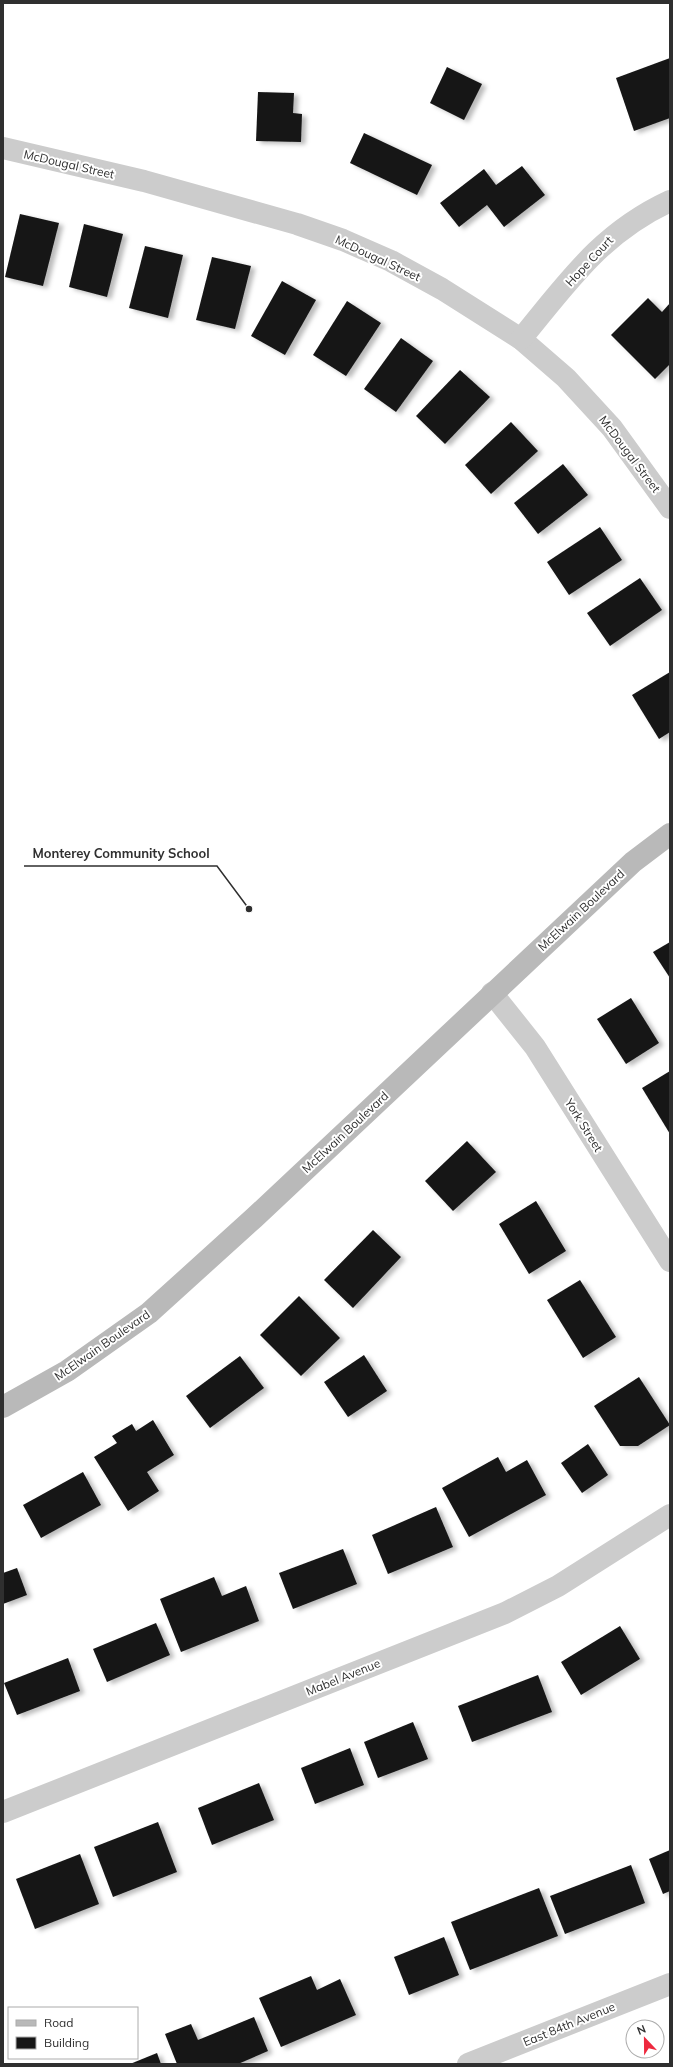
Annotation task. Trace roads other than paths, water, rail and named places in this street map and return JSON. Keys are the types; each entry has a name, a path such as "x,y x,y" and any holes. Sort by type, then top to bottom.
{"street":[{"name":"McDougal Street","path":"3,148 144,181 297,224 342,240 390,261 442,289 521,339 566,378 612,428 670,508"},
{"name":"Hope Court","path":"521,339 592,254 615,234 646,212 670,201"},
{"name":"McElwain Boulevard","path":"3,1407 67,1370 149,1313 254,1218 633,862 670,834"},
{"name":"York Street","path":"492,993 535,1047 670,1261"},
{"name":"Mabel Avenue","path":"3,1812 505,1613 558,1586 670,1515"},
{"name":"East 84th Avenue","path":"468,2064 670,1984"}],"place":[{"name":"Monterey Community School","path":"249,909"}]}
